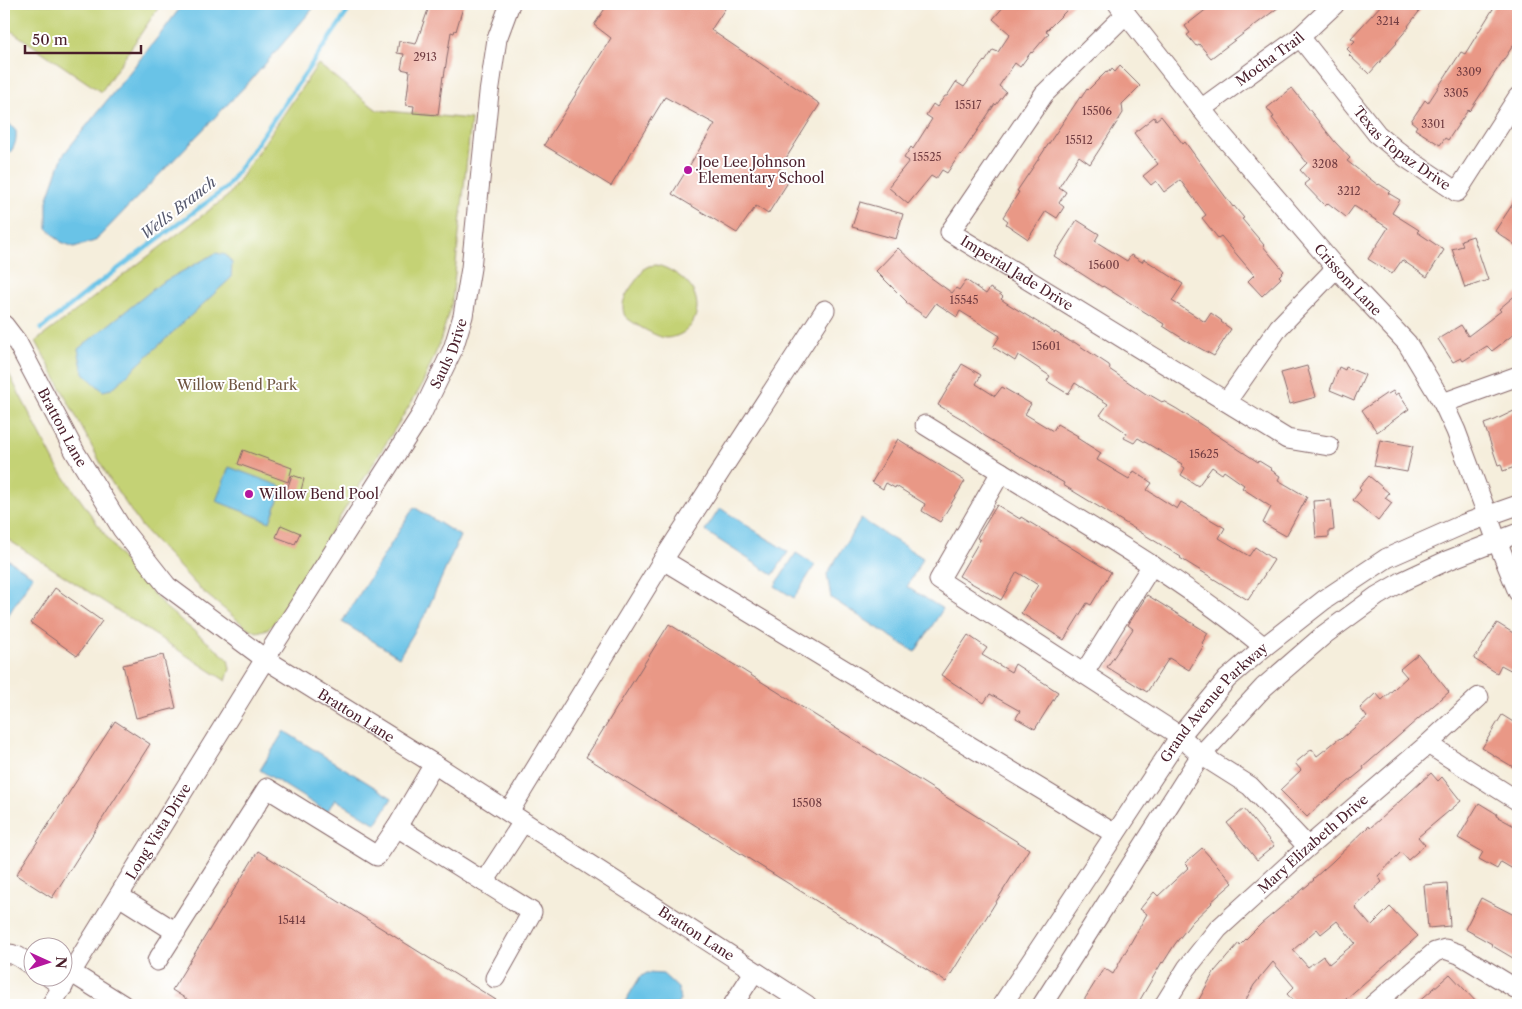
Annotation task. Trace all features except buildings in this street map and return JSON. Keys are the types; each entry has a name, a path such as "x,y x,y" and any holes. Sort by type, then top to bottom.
{"street":[{"name":"Sauls Drive","path":"265,659 421,414 453,349 463,316 471,268 494,57 510,4"},
{"name":"Mocha Trail","path":"1201,109 1300,37 1335,4"},
{"name":"Crissom Lane","path":"1122,9 1201,109 1336,268 1407,343 1443,403 1456,431 1518,592"},
{"name":"Imperial Jade Drive","path":"1122,9 1044,94 950,232 1288,438 1329,446"},
{"name":"Texas Topaz Drive","path":"1300,37 1377,134 1405,157 1456,192 1518,97"},
{"path":"1227,402 1279,327 1336,268"},
{"path":"484,882 516,817 663,560 825,310"},
{"name":"Bratton Lane","path":"4,325 17,342 75,452 122,529 167,586 265,659 434,764 807,1005"},
{"path":"1443,403 1518,376"},
{"path":"925,425 1152,565 1227,617 1264,646"},
{"path":"1001,472 939,580 1180,736 1201,755 1250,786 1308,847"},
{"name":"Grand Avenue Parkway","path":"1002,1005 1180,736 1227,679 1264,646 1324,600 1387,558 1488,514 1518,505"},
{"name":"Grand Avenue Parkway","path":"1042,1005 1201,755 1264,687 1332,628 1377,596 1403,581 1446,561 1518,533"},
{"path":"663,560 1115,834"},
{"path":"1084,673 1152,565"},
{"name":"Long Vista Drive","path":"72,963 119,896 265,659"},
{"name":"Mary Elizabeth Drive","path":"1164,1005 1188,968 1218,929 1308,847 1479,698"},
{"path":"1428,744 1518,801"},
{"path":"158,961 267,788 377,856 397,827 434,764"},
{"path":"397,827 532,912 495,978"},
{"path":"119,896 176,932"},
{"path":"1373,1005 1436,952 1445,949 1459,954 1518,990"},
{"path":"4,954 10,953 22,960"},
{"path":"733,1005 754,972"},
{"path":"72,984 122,1005"},
{"name":"Long Vista Drive","path":"51,1005 58,986"}],"green space":[{"path":"4,4 161,4 101,92 4,26"},
{"name":"Willow Bend Park","path":"318,64 377,110 471,119 452,302 439,345 421,387 274,623 268,629 257,632 246,627 201,590 141,526 108,477 36,341 228,196"},
{"path":"656,265 682,278 693,291 696,299 696,315 693,322 675,337 662,337 644,329 632,322 624,313 624,299 629,290 645,268"},
{"path":"4,368 10,376 56,465 120,556 165,607 228,659 230,669 226,681 4,537"}],"water":[{"path":"183,4 317,4 253,78 95,241 74,247 61,242 47,228 47,201 63,155"},
{"path":"4,118 16,131 16,140 14,147 4,159"},
{"path":"216,253 226,255 232,263 231,278 112,389 103,391 83,373 78,349 161,283"},
{"name":"Willow Bend Pool","path":"229,467 283,487 270,522 216,501"},
{"path":"414,507 460,536 426,613 399,657 342,622"},
{"path":"720,508 788,552 773,575 705,531"},
{"path":"861,519 923,558 907,587 943,609 915,652 831,598 827,574"},
{"path":"796,553 815,565 794,598 775,586"},
{"path":"4,557 33,576 4,622"},
{"path":"284,731 392,798 376,824 335,799 327,812 260,770"},
{"path":"647,973 663,974 678,988 680,1000 677,1005 623,1005 640,977"}],"waterway":[{"name":"Wells Branch","path":"41,329 91,289 226,188 353,4"}],"place":[{"name":"Joe Lee Johnson Elementary School","path":"688,170"},
{"name":"Willow Bend Pool","path":"249,494"}]}
